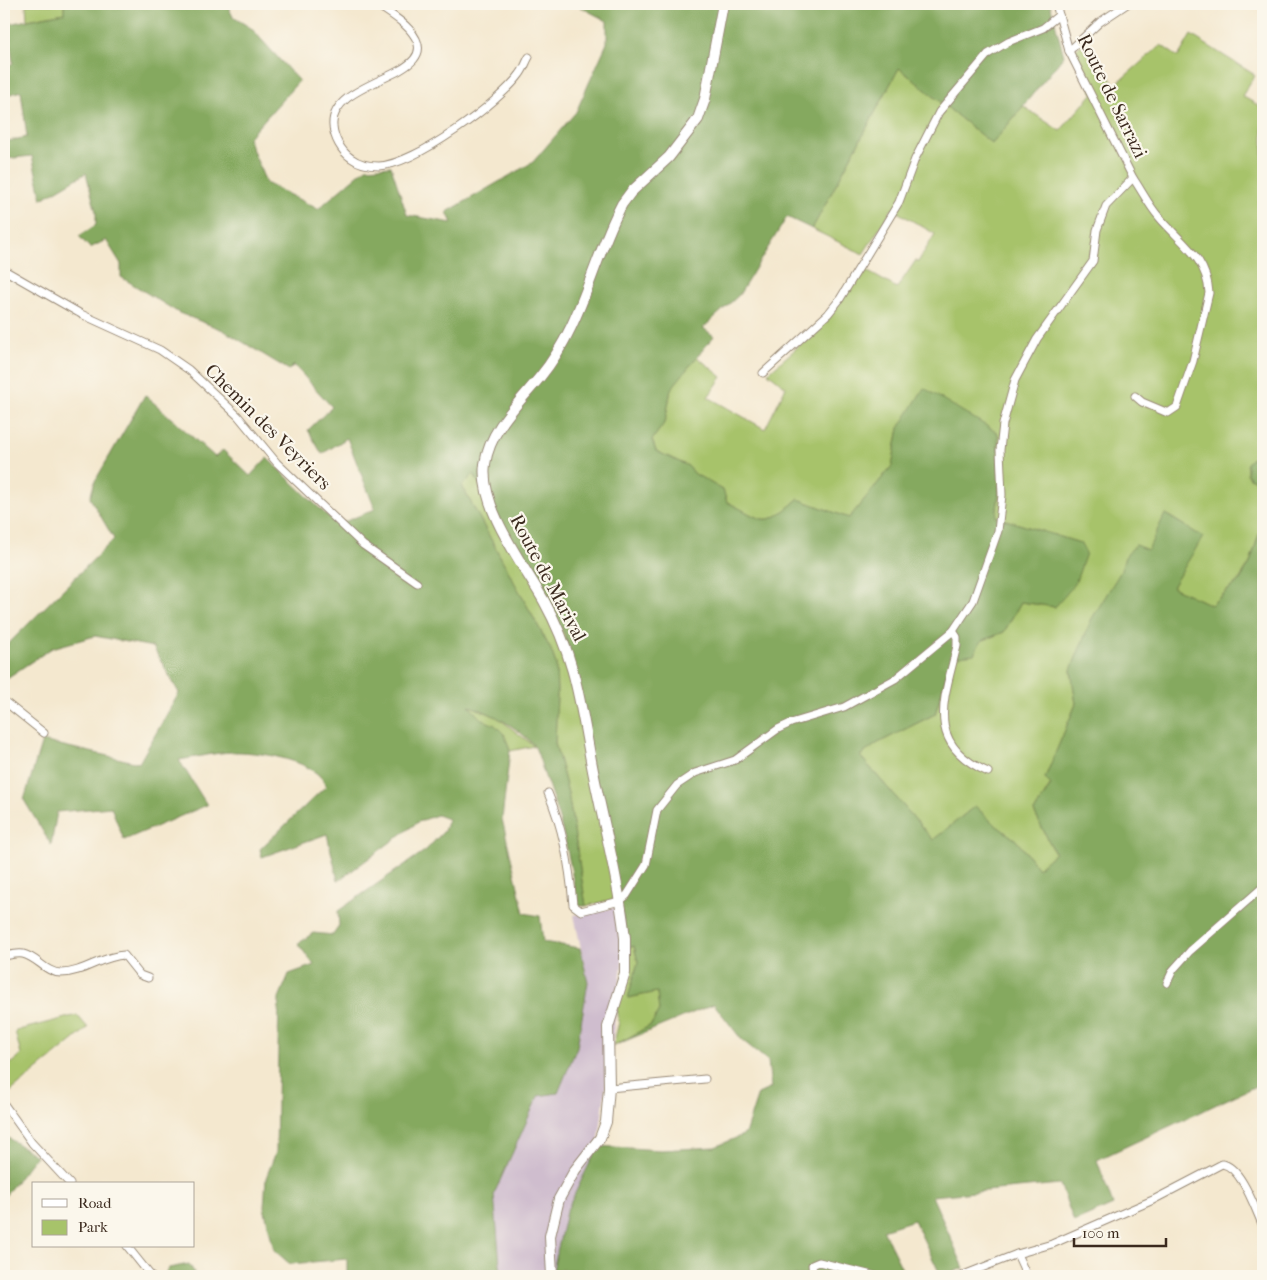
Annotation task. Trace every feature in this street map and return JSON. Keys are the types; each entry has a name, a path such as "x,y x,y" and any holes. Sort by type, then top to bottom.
{"main road":[{"name":"Route de Marival","path":"552,1276 549,1247 555,1211 569,1180 600,1138 608,1114 608,1027 626,963 625,938 620,901 571,658 556,623 494,514 486,494 485,463 492,441 500,427 541,376 566,340 622,204 636,186 669,157 698,119 705,99 723,4"}],"street":[{"path":"376,4 410,30 417,44 417,52 415,58 402,70 348,95 338,107 333,124 335,136 347,155 357,162 369,166 394,163 436,142 457,129 498,97 520,74 529,57"},
{"name":"Route de Sarrazi","path":"620,901 646,865 657,810 677,785 695,773 735,760 791,723 844,707 895,678 953,631 973,601 998,531 1002,495 1000,450 1002,424 1015,380 1037,338 1093,261 1097,230 1106,206 1133,178 1069,51 1056,4"},
{"path":"1069,51 1100,22 1127,4"},
{"path":"763,373 828,314 840,299 899,202 915,159 939,112 988,54 1008,42 1043,28 1059,15"},
{"path":"1133,178 1159,216 1200,260 1208,282 1209,293 1193,361 1177,407 1168,413 1142,402 1135,396"},
{"name":"Chemin des Veyriers","path":"4,270 80,314 160,350 189,370 222,400 278,463 363,545 390,566 417,583"},
{"path":"953,631 957,637 957,646 945,698 944,729 948,740 970,764 988,772"},
{"path":"4,701 44,733"},
{"path":"548,793 560,830 570,873 573,905 581,911 620,901"},
{"path":"1167,983 1173,970 1190,951 1263,887"},
{"path":"4,956 22,954 49,970 59,973 73,972 108,958 124,955 140,976 148,978"},
{"path":"609,1088 705,1079"},
{"path":"4,1104 32,1143 68,1182"},
{"path":"961,1276 1017,1254 1052,1244 1153,1200 1222,1164 1228,1165 1238,1173 1263,1226"},
{"path":"129,1248 151,1276"},
{"path":"1017,1254 1027,1276"},
{"path":"813,1276 812,1265 819,1262 876,1276"}],"shaded area":[{"path":"623,906 627,928 598,1146 555,1276 501,1276 494,1194 588,982 574,915"}],"green space":[{"path":"26,4 64,4 64,13 27,20"},
{"path":"64,4 227,4 233,17 251,28 299,81 248,138 266,183 318,209 366,168 391,166 407,215 452,223 447,212 533,162 576,112 607,43 607,21 575,4 1050,4 1064,56 992,144 899,68 812,229 787,217 739,295 703,328 714,336 671,389 665,422 652,440 656,451 688,466 695,474 723,490 727,502 757,518 770,519 798,499 849,518 892,466 899,428 924,388 998,433 999,493 996,517 1080,543 1086,553 1075,584 1055,607 1021,602 1004,632 981,641 974,654 952,657 935,714 878,743 860,756 933,840 975,806 994,824 1016,840 1038,868 1055,853 1034,812 1051,785 1045,778 1076,704 1071,670 1091,620 1121,571 1125,557 1135,545 1148,550 1165,514 1203,537 1172,587 1211,605 1240,580 1250,563 1263,521 1263,1089 1260,1084 1097,1160 1113,1205 1074,1222 1060,1184 932,1196 964,1268 941,1276 914,1220 883,1230 904,1273 898,1276 579,1276 576,1270 553,1270 566,1212 598,1146 661,1150 715,1147 745,1134 758,1094 771,1088 768,1061 742,1040 714,1004 618,1044 651,1025 659,1011 657,992 628,998 638,962 634,946 629,948 565,635 474,474 462,486 551,650 556,664 555,743 568,793 586,906 577,906 572,871 560,821 534,746 521,733 504,722 486,712 469,706 481,719 495,725 505,735 510,751 502,819 524,913 540,916 543,942 580,948 588,982 577,1047 558,1093 538,1096 494,1194 501,1276 347,1276 347,1259 290,1264 274,1250 264,1207 266,1178 276,1152 279,998 289,974 314,965 298,944 313,933 333,935 339,926 338,911 426,850 444,831 448,819 437,815 418,822 338,881 327,834 262,857 260,849 326,786 321,777 313,770 289,760 263,754 233,752 179,760 207,805 124,840 111,807 57,812 51,845 24,800 42,741 139,763 179,693 153,647 95,636 52,648 4,680 4,648 114,539 90,498 95,481 145,395 215,457 223,450 250,476 267,458 337,525 375,509 347,438 322,454 308,430 332,407 294,365 289,370 223,330 179,313 121,277 121,264 106,240 90,248 79,236 96,225 96,212 86,173 42,199 32,156 4,159 4,142 27,137 21,91 4,96 4,68 13,63 8,24 64,13"},
{"path":"1191,35 1255,75 1242,96 1263,108 1263,448 1247,463 1247,474 1251,479 1263,482 1263,521 1250,563 1239,580 1211,605 1172,587 1202,537 1166,514 1148,551 1125,557 1121,571 1071,670 1076,704 1045,778 1051,784 1034,812 1055,853 1038,868 1016,840 994,824 975,806 933,840 860,756 878,743 935,714 952,657 981,641 1004,632 1021,602 1055,607 1080,543 996,517 999,493 899,428 892,466 849,518 798,499 770,519 757,518 727,502 723,490 695,474 688,466 656,451 652,440 665,422 671,389 696,356 722,377 708,397 765,429 786,387 768,373 827,321 863,269 897,288 916,260 918,262 935,234 892,209 863,254 812,229 899,68 992,144 1023,106 1060,131 1093,93 1072,51 1083,44 1115,85 1161,45 1178,57"},
{"path":"1263,448 1263,482 1251,479 1247,474 1247,463"},
{"path":"474,474 565,635 620,898 586,906 568,793 555,743 556,664 551,650 462,486"},
{"path":"468,705 497,717 534,746 510,751 503,734 482,720"},
{"path":"634,946 638,962 628,998 657,992 659,1011 651,1025 613,1046 619,1022 617,1008 629,948"},
{"path":"77,1015 88,1028 4,1097 4,1069 21,1055 15,1031"},
{"path":"7,1137 36,1156 4,1197 4,1140"},
{"path":"189,1264 194,1272 193,1276 163,1276 169,1268"}]}
